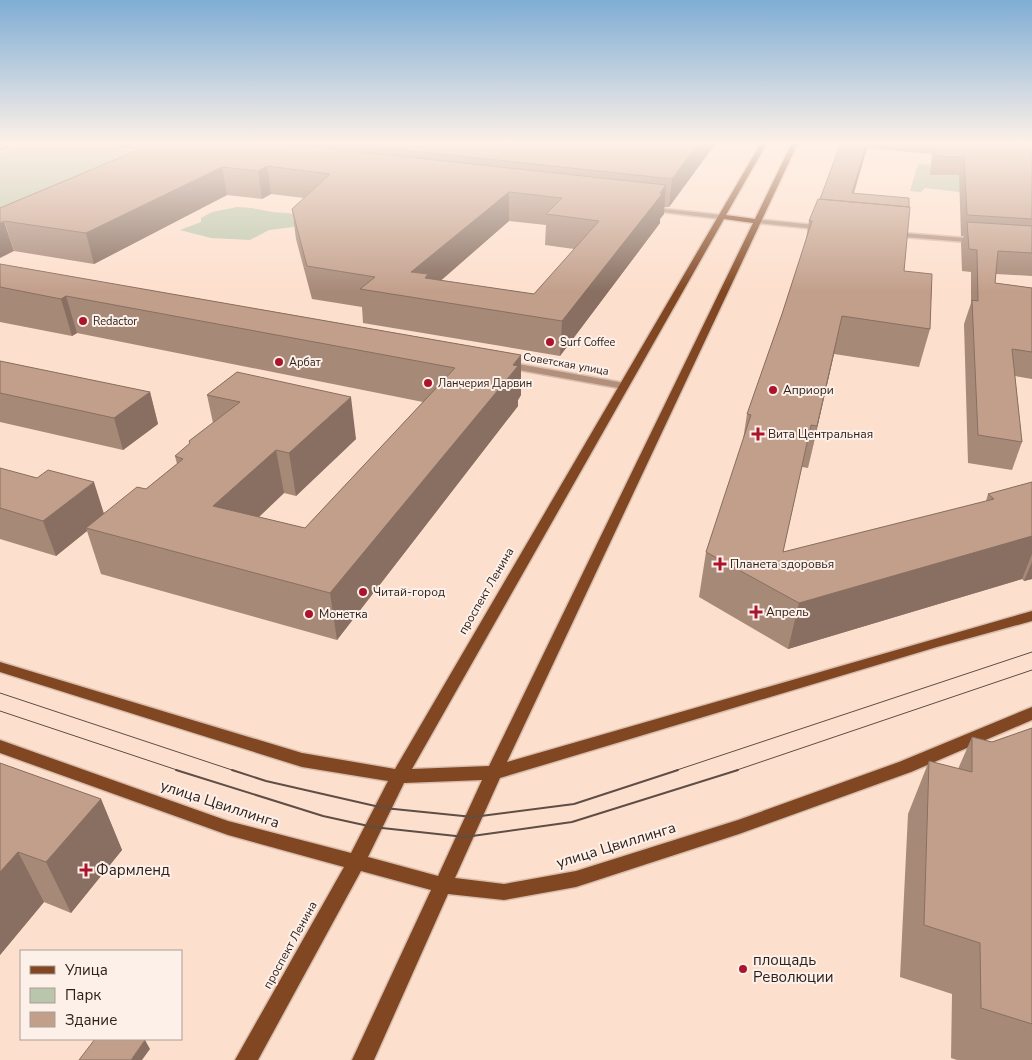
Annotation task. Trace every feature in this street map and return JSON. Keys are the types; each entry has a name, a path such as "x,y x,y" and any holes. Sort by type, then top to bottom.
{"main road":[{"name":"проспект Ленина","path":"246,1060 355,864 400,776 735,192"},
{"path":"363,1060 494,773 772,192"},
{"path":"721,217 758,221"},
{"path":"0,668 302,760 400,776 494,773 934,643 1032,616"},
{"name":"улица Цвиллинга","path":"0,746 228,828 355,864 442,886 504,892 576,880 739,827 896,771 968,742 1032,713"}],"street":[{"path":"640,208 721,217"},
{"path":"758,221 829,229"},
{"path":"886,234 985,241"},
{"name":"Советская улица","path":"497,363 624,386"}],"green space":[{"path":"0,192 69,192 0,222"},
{"path":"237,207 290,213 293,214 293,221 300,222 293,227 269,230 250,240 211,238 180,230 201,222 201,218 212,212"}],"building":[{"path":"37,192 170,192 86,233 4,221 0,223 0,208"},
{"path":"310,192 508,192 411,272 428,274 425,278 534,294 599,221 546,214 562,198 513,192 660,192 662,194 562,321 360,289 375,277 307,266 292,209"},
{"path":"822,192 852,192 909,198 909,207 820,199"},
{"path":"966,192 1032,192 1032,219 967,215"},
{"path":"818,199 910,207 904,271 932,274 930,329 842,316 817,426 811,425 783,552 994,499 988,494 1032,482 1032,536 799,603 706,552 751,415 747,414 782,314 812,221 809,221"},
{"path":"967,222 1032,226 1032,253 998,251 995,283 1032,288 1032,352 1012,349 1022,442 978,435 972,300 978,301 977,250 969,249"},
{"path":"0,264 521,355 513,365 518,366 330,593 86,528 137,487 146,489 183,459 175,456 190,443 189,441 240,402 207,395 237,372 351,397 289,453 276,450 213,506 305,528 455,368 66,296 61,299 0,287"},
{"path":"0,361 150,392 114,418 0,393"},
{"path":"0,468 37,478 48,470 94,482 43,521 0,508"},
{"path":"1032,728 1032,1024 981,1008 980,943 924,925 929,761 972,772 972,737 992,742"},
{"path":"0,763 101,799 46,862 18,852 0,872"},
{"path":"94,1040 145,1040 131,1060 79,1060"}],"tram line":[{"path":"674,771 1032,652"},
{"path":"734,771 1032,670"},
{"path":"0,693 235,771"},
{"path":"0,711 180,771"},
{"path":"176,770 323,816 373,827 465,837 572,822 738,770"},
{"path":"232,770 266,781 384,808 473,817 574,804 678,770"}],"place":[{"name":"Redactor","path":"83,321"},
{"name":"Surf Coffee","path":"550,342"},
{"name":"Арбат","path":"279,362"},
{"name":"Ланчерия Дарвин","path":"428,383"},
{"name":"Априори","path":"773,390"},
{"name":"Вита Центральная","path":"758,434"},
{"name":"Планета здоровья","path":"720,564"},
{"name":"Читай-город","path":"363,592"},
{"name":"Апрель","path":"756,612"},
{"name":"Монетка","path":"309,614"},
{"name":"Фармленд","path":"86,870"},
{"name":"площадь Революции","path":"743,969"}]}
